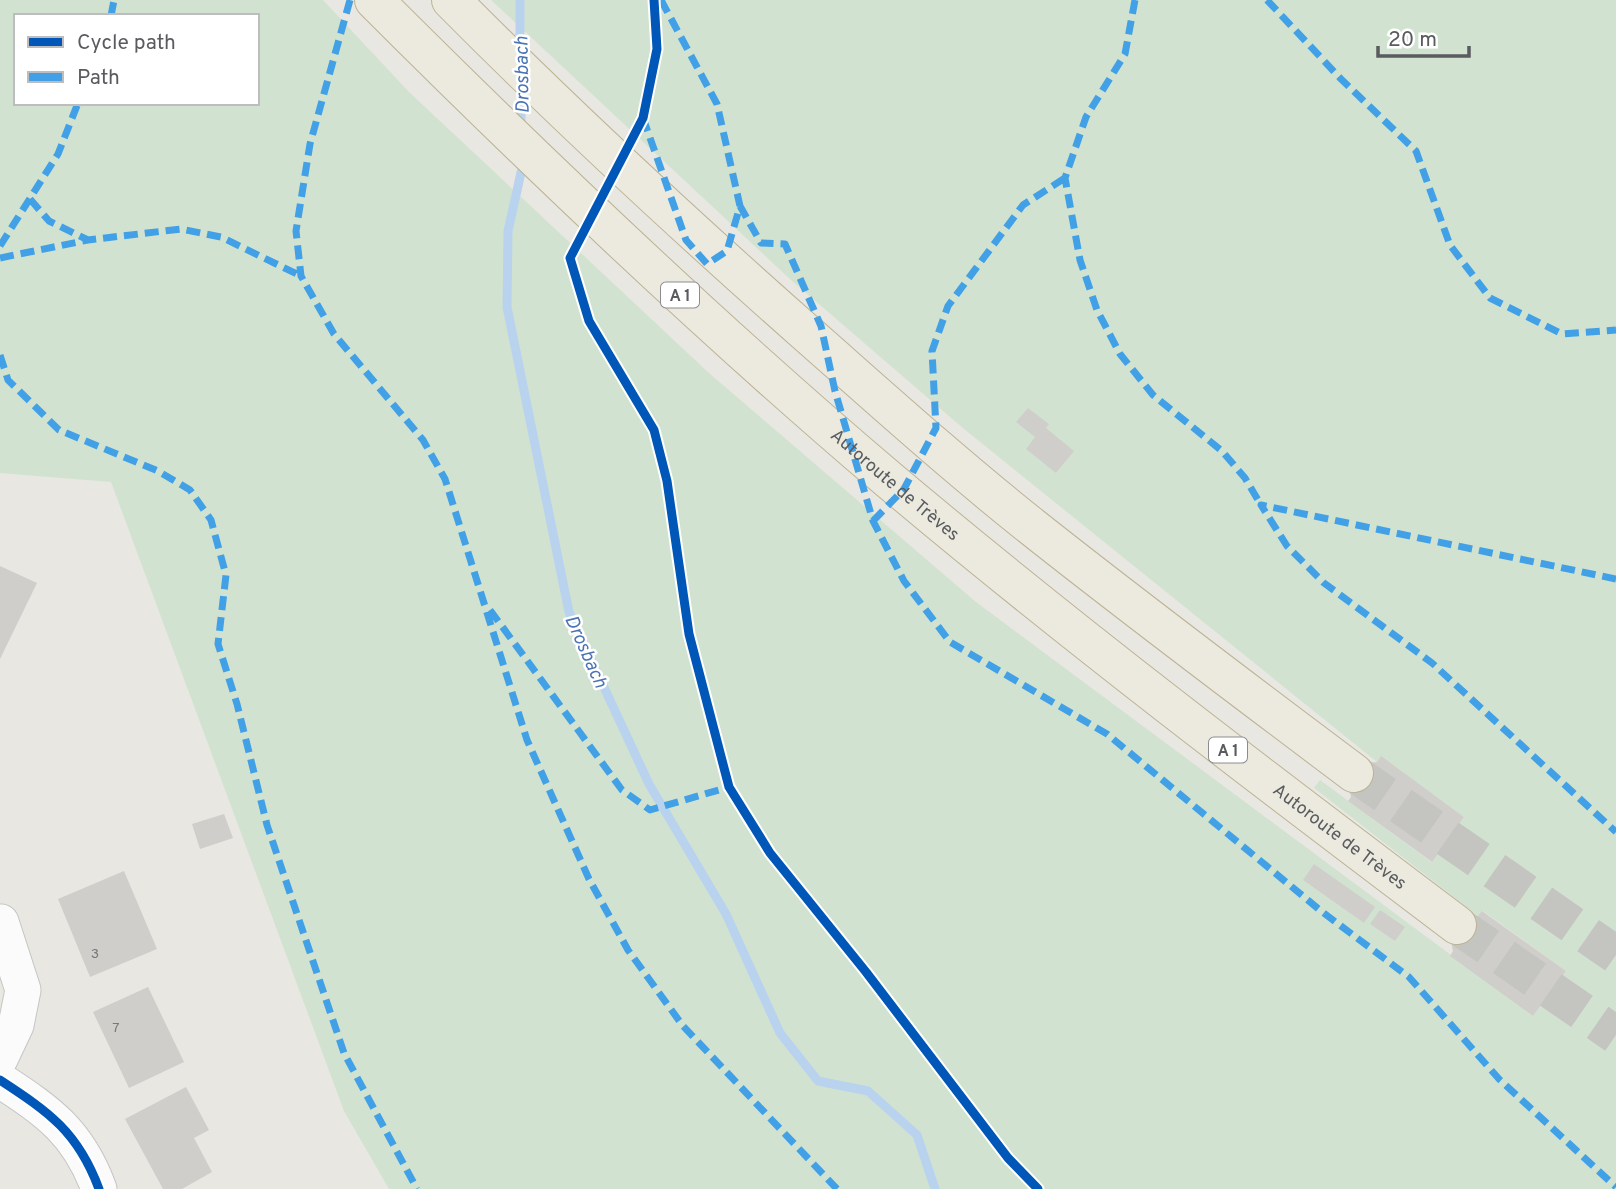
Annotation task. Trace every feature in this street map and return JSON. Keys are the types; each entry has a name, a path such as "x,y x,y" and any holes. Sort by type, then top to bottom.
{"highway":[{"name":"Autoroute de Trèves","path":"374,0 561,183 710,323 887,478 1287,796 1457,925"},
{"path":"451,0 601,147 920,433 1030,525 1197,655 1354,772"}],"street":[{"path":"0,1059 16,1025 23,990 1,922"},
{"path":"0,1080 38,1105 69,1133 89,1161 99,1189"}],"green space":[{"path":"0,0 323,0 409,92 709,373 976,602 1533,1016 1566,971 1483,911 1478,916 1314,788 1320,780 1431,862 1464,817 1381,757 1377,762 964,429 791,280 491,0 1616,0 1616,1189 389,1189 344,1111 111,482 0,473"}],"building":[{"path":"1028,408 1049,424 1046,428 1074,451 1056,473 1026,449 1035,437 1016,422"},
{"path":"0,566 37,583 0,659"},
{"path":"1381,756 1464,817 1432,862 1348,801 1351,797 1349,787 1367,763 1377,762"},
{"path":"224,814 233,838 200,849 192,824"},
{"path":"1314,864 1375,907 1364,923 1303,880"},
{"path":"124,871 157,949 90,977 58,899"},
{"path":"1380,910 1405,927 1395,941 1370,924"},
{"path":"1482,911 1566,971 1533,1016 1450,956 1453,951 1451,941 1468,917 1478,916"},
{"path":"148,987 184,1062 129,1088 93,1012"},
{"path":"186,1087 209,1130 194,1138 212,1172 182,1189 163,1189 125,1119"}],"waterway":[{"name":"Drosbach","path":"520,0 520,51"},
{"name":"Drosbach","path":"521,86 521,128"},
{"name":"Drosbach","path":"522,159 508,231 507,307 569,612 649,784 726,914 780,1033 818,1081 868,1091 917,1135 935,1189"}],"tunnel":[{"path":"1354,773 1616,955"},
{"path":"1457,925 1616,1035"}],"marked path":[{"path":"111,14 114,0"},
{"path":"350,0 310,144 296,231 301,276 334,334 423,440 445,479 527,740 589,879 628,950 683,1026 837,1189"},
{"path":"661,0 717,104 740,206"},
{"path":"1135,0 1125,54 1086,117 1065,178 1080,260 1097,310 1120,354 1153,395 1222,451 1245,478 1261,505"},
{"path":"1267,0 1341,79 1416,151 1450,245 1490,298 1562,334 1616,330"},
{"path":"0,246 58,154 77,105"},
{"path":"643,118 686,240 707,264 727,251 740,206 761,243 785,244 821,326 835,391 873,521 904,581 950,642 1107,734 1321,911 1409,977 1499,1079 1616,1187"},
{"path":"873,521 904,489 936,428 932,351 948,306 1023,205 1065,178"},
{"path":"30,199 49,221 88,240"},
{"path":"0,258 88,240 181,229 221,237 301,276"},
{"path":"0,355 8,380 59,430 158,471 190,490 211,520 226,575 218,644 237,704 267,825 344,1053 417,1189"},
{"path":"1616,579 1261,505 1287,546 1324,583 1432,663 1616,832"},
{"path":"490,610 622,790 650,810 729,787"}],"cycle path":[{"path":"654,0 657,49 643,118 570,258 589,321 654,430 667,481 689,634 729,787 770,853 866,972 1008,1158 1038,1189"},
{"path":"0,1080 60,1125 82,1152 99,1189"}]}
